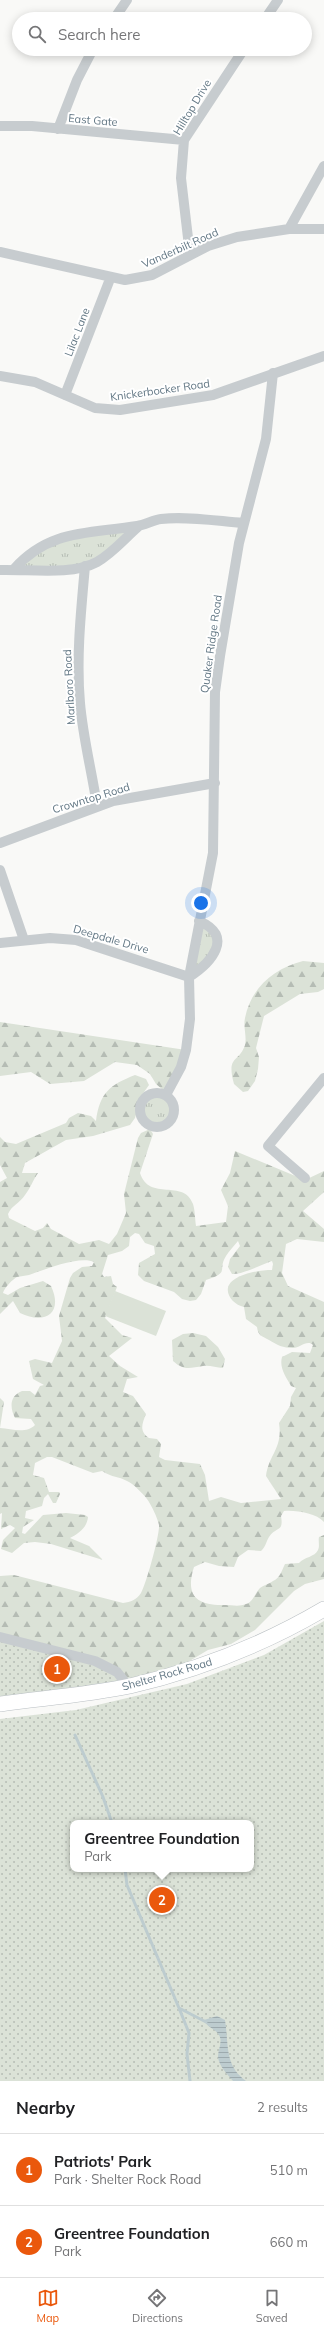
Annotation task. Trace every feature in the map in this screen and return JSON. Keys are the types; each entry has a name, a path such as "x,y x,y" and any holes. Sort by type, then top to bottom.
{"main road":[{"name":"Shelter Rock Road","path":"0,1704 128,1686 161,1678 252,1647 287,1631 324,1610"}],"street":[{"path":"119,12 127,0"},
{"path":"270,12 278,0"},
{"path":"58,128 77,80 89,56"},
{"name":"Hilltop Drive","path":"190,255 181,178 184,140 239,56"},
{"name":"East Gate","path":"0,126 58,128 184,140"},
{"path":"289,229 324,166"},
{"name":"Vanderbilt Road","path":"0,252 73,268 110,278 125,280 152,275 208,246 237,237 289,229 324,229"},
{"name":"Lilac Lane","path":"65,395 110,278"},
{"name":"Knickerbocker Road","path":"0,376 34,382 95,408 120,410 213,395 273,372 324,356"},
{"name":"Quaker Ridge Road","path":"166,1095 175,1082 184,1060 190,1019 189,977 213,853 215,692 244,524 266,439 273,372"},
{"path":"14,569 25,557 37,549 59,538 80,532 139,526 167,519 244,524"},
{"path":"0,570 58,570 85,566 106,556 139,526"},
{"name":"Marlboro Road","path":"85,566 79,655 80,703 85,747 98,806"},
{"name":"Crowntop Road","path":"0,843 98,806 132,797 215,783"},
{"path":"0,870 24,940"},
{"path":"189,977 209,963 217,946 215,932 208,925 200,921"},
{"name":"Deepdale Drive","path":"0,943 50,938 76,940 189,977"},
{"path":"306,1178 268,1146 324,1078"},
{"path":"0,1637 96,1661 117,1672 128,1686"}],"green space":[{"path":"139,526 85,566 14,569 44,544"},
{"path":"199,921 208,925 217,946 189,977"},
{"path":"303,961 324,963 324,989 318,992 300,994 264,1016 256,1048 259,1057 255,1081 248,1091 243,1092 234,1084 232,1064 240,1055 245,1045 245,1018 248,1007 259,988 266,980 283,968"},
{"path":"0,1022 186,1050 168,1088 163,1090 156,1084 150,1074 137,1065 115,1062 84,1081 50,1084 31,1072 0,1076"},
{"path":"135,1075 146,1079 149,1085 142,1095 135,1118 130,1125 93,1136 66,1140 25,1163 22,1173 38,1173 23,1198 8,1214 9,1218 35,1231 43,1228 47,1223 51,1229 79,1244 99,1240 109,1244 117,1234 126,1213 124,1194 138,1138 141,1133 150,1129 153,1134 140,1173 144,1182 158,1189 175,1190 189,1196 194,1206 196,1226 226,1222 228,1206 221,1190 230,1173 235,1151 305,1180 324,1171 324,1192 303,1211 324,1229 324,1242 297,1239 286,1244 282,1273 288,1286 324,1302 324,1522 311,1514 284,1511 281,1516 282,1521 280,1527 269,1537 261,1551 248,1550 238,1557 234,1567 219,1566 205,1562 194,1567 191,1585 192,1592 200,1601 215,1605 236,1606 246,1604 252,1599 260,1588 277,1578 285,1564 299,1563 317,1552 319,1547 319,1537 324,1535 324,1579 305,1584 294,1591 255,1630 231,1644 208,1650 161,1678 128,1686 0,1637 0,1576 14,1575 123,1603 133,1600 141,1593 146,1580 159,1530 157,1519 147,1499 129,1482 102,1471 93,1473 52,1457 47,1457 35,1463 33,1475 44,1478 49,1492 59,1492 60,1494 56,1503 53,1503 48,1494 44,1498 42,1506 26,1511 25,1518 34,1520 23,1527 22,1533 25,1534 43,1515 66,1513 85,1515 88,1517 86,1524 79,1532 70,1538 89,1546 103,1560 51,1544 35,1542 24,1543 12,1553 1,1549 3,1540 15,1528 10,1525 1,1529 2,1513 0,1514 0,1428 23,1430 31,1428 35,1425 31,1419 15,1418 12,1410 13,1399 22,1391 30,1391 35,1395 40,1386 44,1385 33,1379 29,1361 35,1359 52,1363 62,1341 59,1316 70,1278 73,1273 82,1267 92,1266 94,1262 80,1260 17,1277 9,1284 3,1293 8,1295 20,1288 43,1281 51,1286 55,1304 53,1310 44,1317 37,1318 20,1313 13,1301 0,1314 0,1182 7,1178 0,1165 0,1137 5,1142 16,1144 66,1123 69,1118 78,1113 91,1116 96,1121 100,1103 113,1086","holes":["135,1233 139,1234 145,1243 154,1246 155,1254 139,1263 138,1275 144,1281 174,1292 182,1299 190,1301 196,1300 201,1294 206,1280 221,1273 226,1256 238,1241 240,1246 230,1259 228,1267 232,1274 246,1271 272,1261 272,1270 253,1272 243,1275 231,1283 228,1287 228,1291 231,1299 235,1303 244,1307 246,1319 257,1327 258,1332 262,1337 277,1345 286,1347 296,1348 306,1343 311,1343 313,1345 310,1353 292,1352 282,1357 281,1361 281,1365 291,1386 296,1388 291,1397 290,1406 279,1423 279,1439 266,1476 281,1499 241,1503 221,1497 209,1501 205,1475 200,1464 165,1460 159,1457 161,1444 157,1439 149,1438 144,1433 142,1427 146,1414 133,1396 123,1392 127,1379 138,1377 120,1366 109,1356 132,1338 122,1335 105,1318 117,1287 113,1284 111,1276 104,1277 102,1274 108,1255 122,1251 129,1246 130,1237"]},
{"path":"157,1093 169,1098 174,1110 169,1122 157,1127 145,1122 140,1110 145,1098"},
{"path":"115,1291 166,1311 156,1336 105,1316"},
{"path":"193,1333 206,1336 218,1347 225,1359 223,1368 206,1366 184,1368 173,1361 172,1340 183,1334"},
{"path":"0,1398 4,1402 0,1428"},
{"path":"324,1621 324,2081 0,2081 0,1719 76,1710 187,1684 264,1655"},
{"path":"0,1637 109,1666 128,1686 0,1704"}],"shaded area":[{"path":"217,2016 225,2020 231,2061 239,2075 246,2081 233,2081 220,2064 218,2057 220,2043 219,2035 205,2023 204,2020"}],"waterway":[{"path":"75,1735 103,1797 111,1820"},
{"path":"125,1872 127,1885 179,2008 206,2022"},
{"path":"179,2008 189,2033 187,2054 190,2081"}],"place":[{"name":"Patriots' Park","path":"57,1669"},
{"name":"Greentree Foundation","path":"162,1900"}]}
